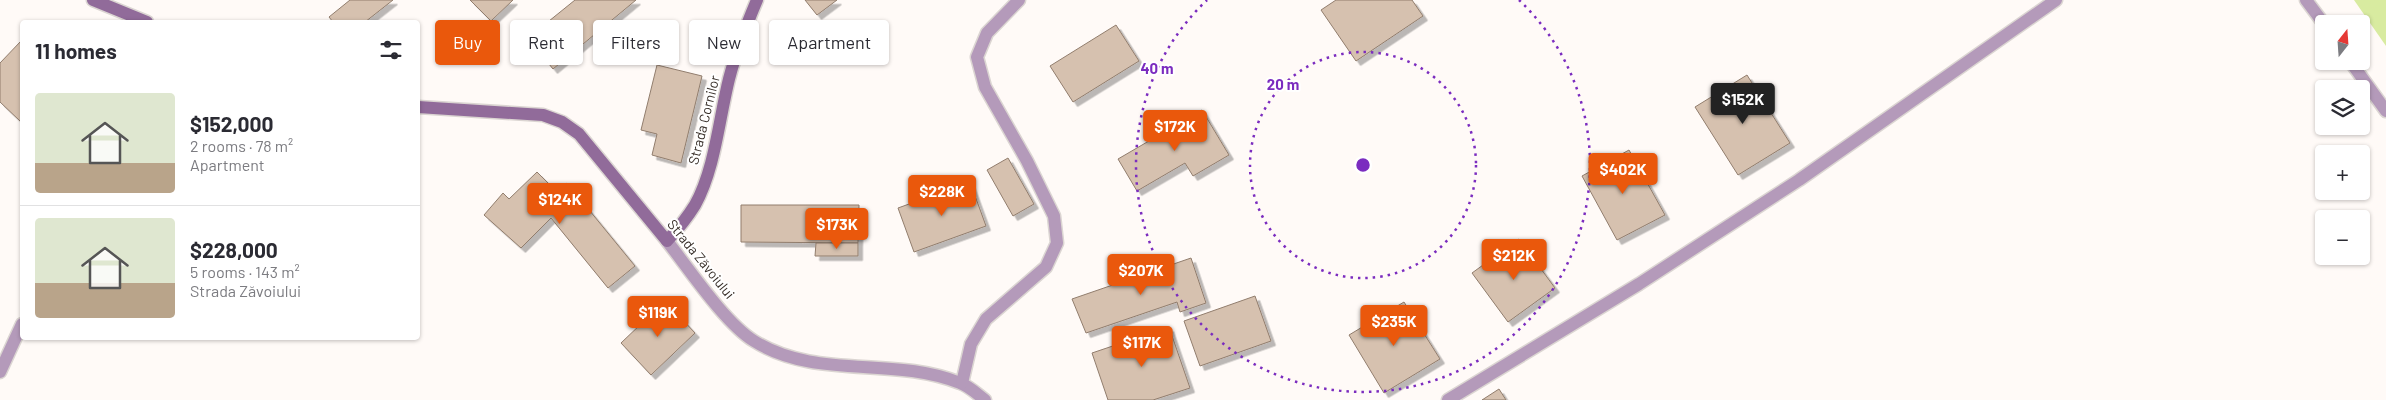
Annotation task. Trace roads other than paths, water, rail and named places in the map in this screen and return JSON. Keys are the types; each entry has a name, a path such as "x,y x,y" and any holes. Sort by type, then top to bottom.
{"street":[{"path":"93,0 142,20"},
{"name":"Strada Cornilor","path":"667,241 683,224 696,203 704,183 729,79 742,37 757,0"},
{"path":"962,383 971,344 986,319 1046,267 1057,243 1054,216 1027,161 985,86 977,57 987,33 1019,0"},
{"path":"1448,400 1639,284 1791,185 2056,0"},
{"path":"2306,0 2317,15"},
{"path":"2356,70 2386,111"},
{"name":"Strada Zăvoiului","path":"420,107 543,116 562,122 579,134 595,151 716,303 752,340 769,349 798,359 830,365 931,374 962,383 985,400"},
{"path":"0,372 20,328"}]}
